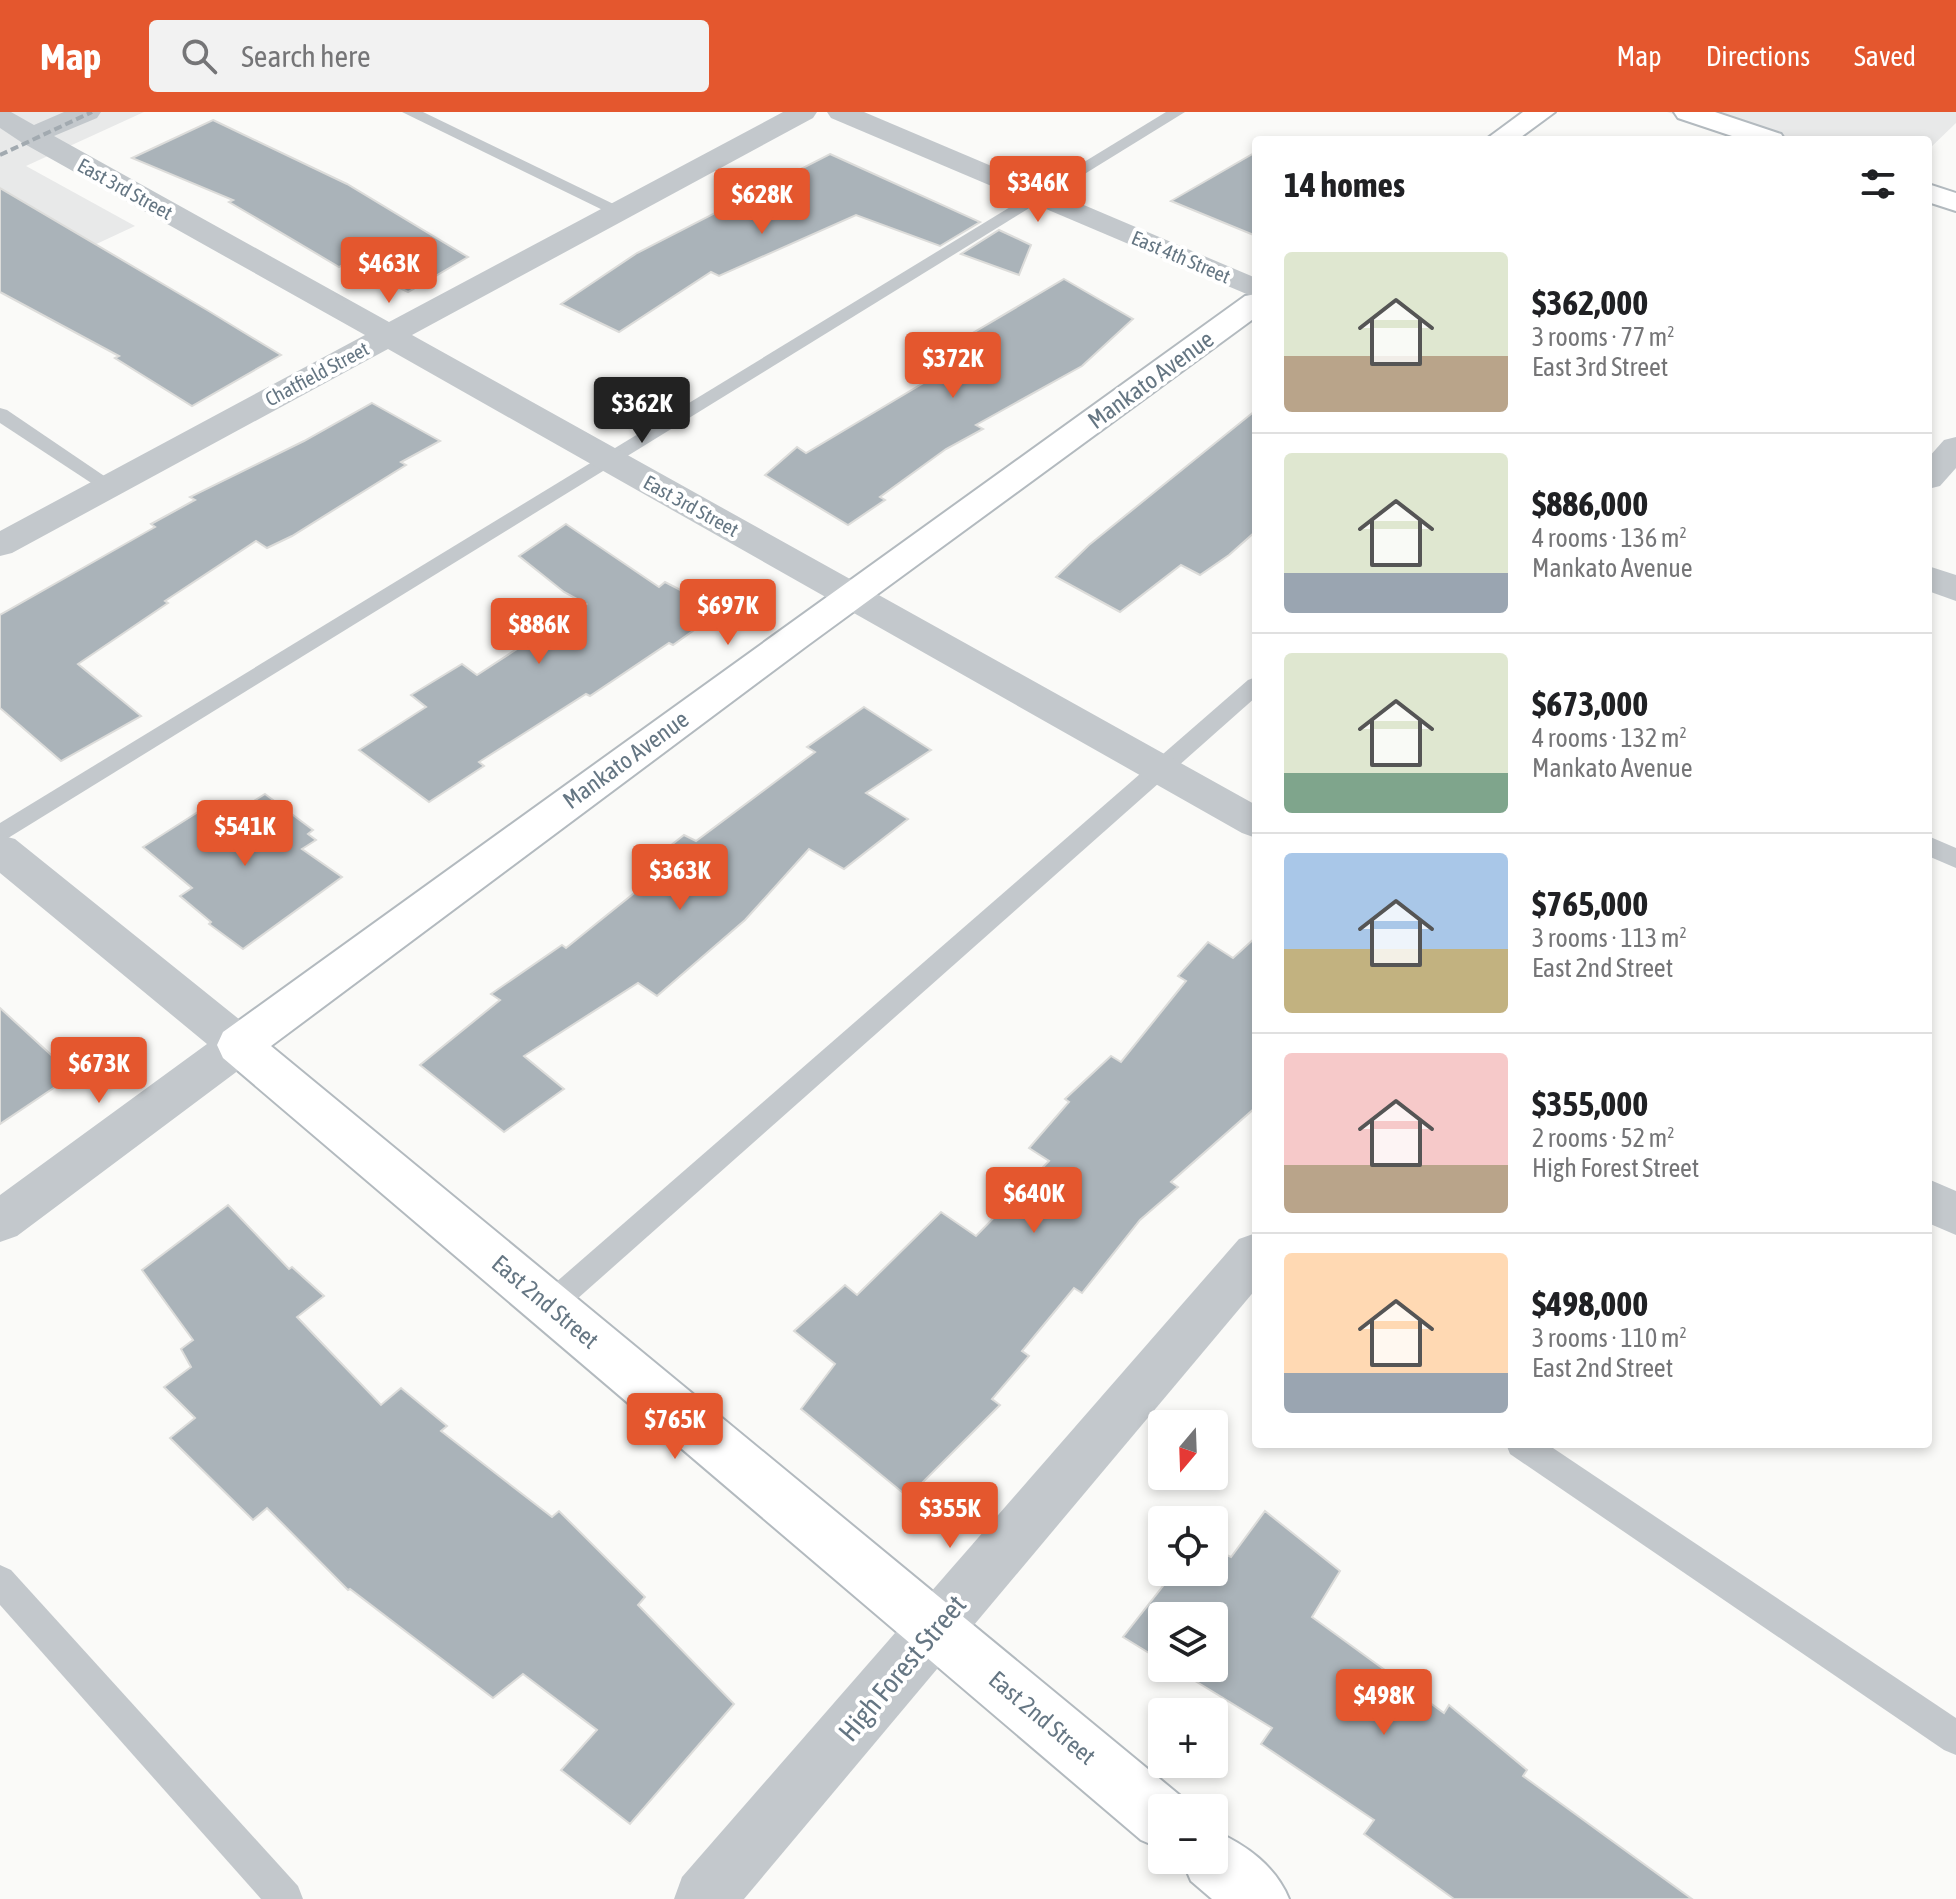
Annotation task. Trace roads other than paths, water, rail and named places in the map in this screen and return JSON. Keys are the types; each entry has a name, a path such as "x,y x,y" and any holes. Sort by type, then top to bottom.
{"street":[{"path":"31,136 87,112"},
{"name":"Chatfield Street","path":"0,545 803,112"},
{"name":"East 4th Street","path":"841,112 1252,287"},
{"path":"1505,136 1541,112"},
{"path":"1688,112 1759,136"},
{"name":"East 3rd Street","path":"0,117 1252,821"},
{"path":"1932,194 1956,202"},
{"name":"Mankato Avenue","path":"0,1222 850,595 1252,306"},
{"path":"1932,474 1956,447"},
{"path":"1932,579 1956,589"},
{"name":"East 2nd Street","path":"0,850 239,1045 1148,1807"},
{"path":"1932,1201 1956,1215"},
{"name":"High Forest Street","path":"704,1899 1252,1262"},
{"path":"1228,1873 1259,1899"}],"lane":[{"path":"410,112 619,211"},
{"path":"0,834 1177,112"},
{"path":"0,414 109,486"},
{"path":"549,1306 1252,689"},
{"path":"1932,847 1956,859"},
{"path":"1527,1448 1956,1738"},
{"path":"0,1581 285,1899"}],"railway":[{"path":"0,155 92,112"}]}
